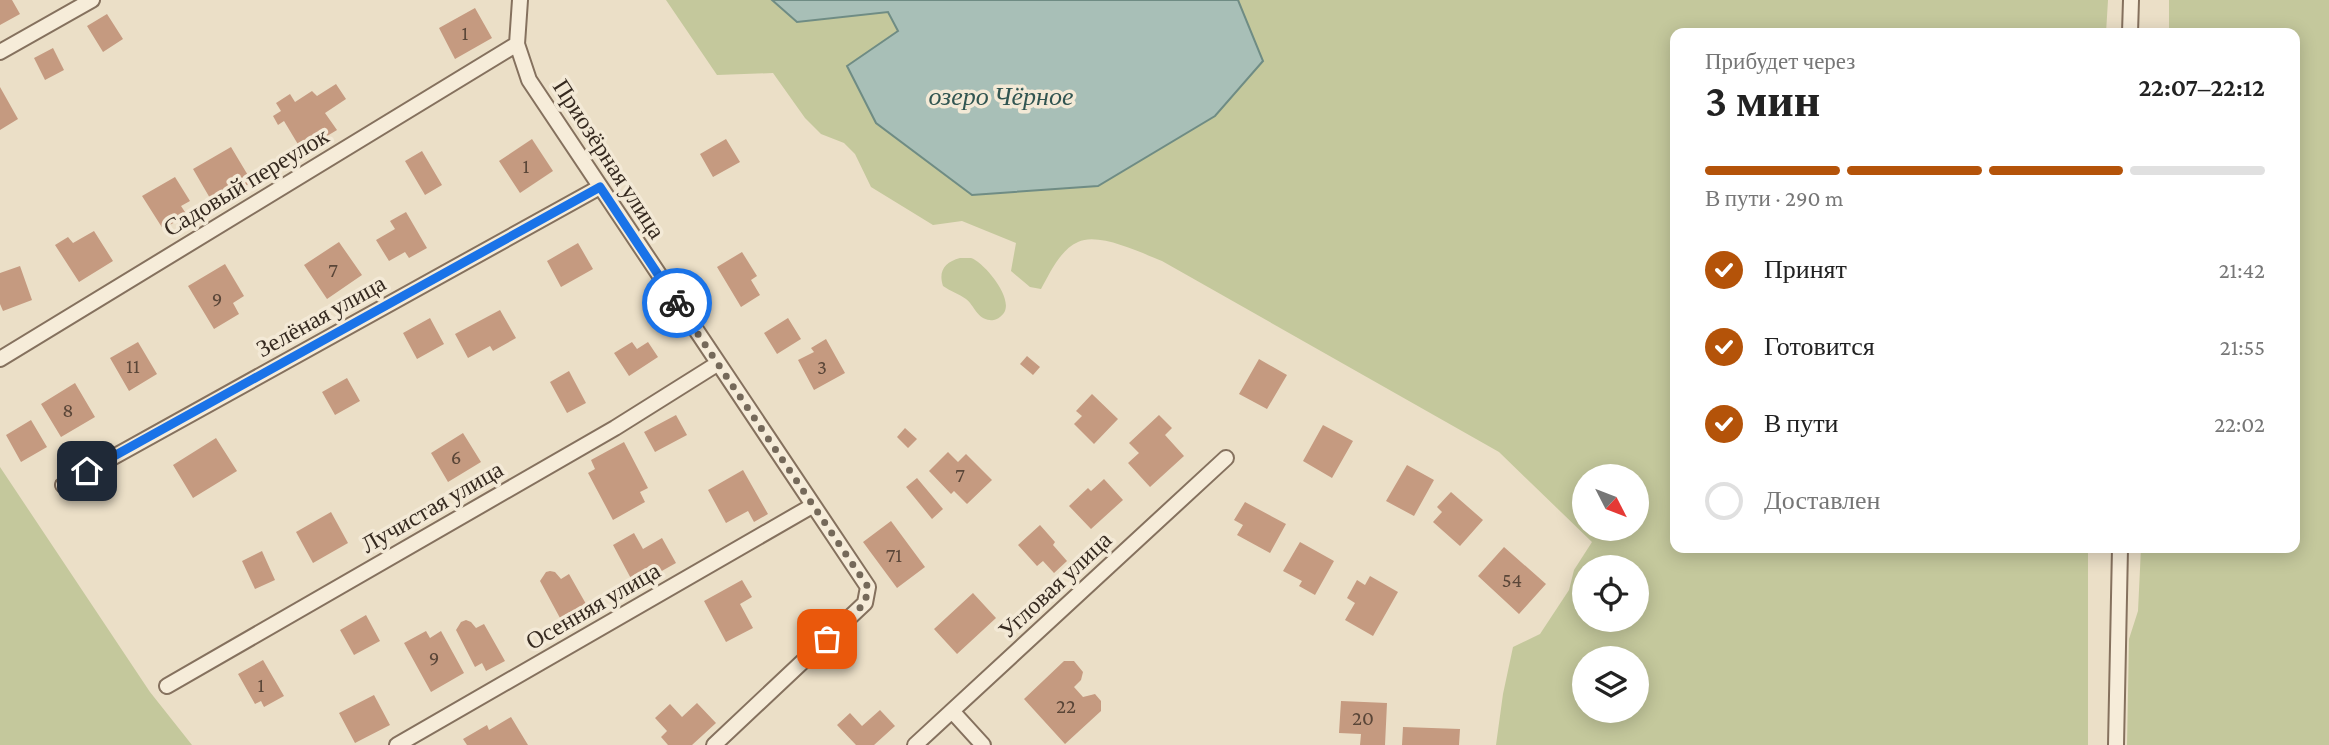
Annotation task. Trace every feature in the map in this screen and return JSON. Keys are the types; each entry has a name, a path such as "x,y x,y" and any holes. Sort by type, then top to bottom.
{"street":[{"path":"0,52 92,0"},
{"name":"Приозёрная улица","path":"520,0 517,44 530,80 868,587 865,603 714,745"},
{"path":"2130,28 2131,0"},
{"name":"Садовый переулок","path":"0,359 517,44"},
{"name":"Зелёная улица","path":"63,485 600,187"},
{"name":"Лучистая улица","path":"167,685 615,428 717,363"},
{"name":"Угловая улица","path":"915,745 1226,458"},
{"name":"Осенняя улица","path":"397,745 812,506"},
{"path":"2116,745 2120,553"},
{"path":"952,711 983,745"}],"green space":[{"path":"666,0 772,0 797,22 888,12 898,31 848,66 1263,61 1238,0 2108,0 2106,28 1670,28 1670,553 2088,553 2088,745 1496,745 1513,647 1540,634 1569,590 1572,578 1572,632 1649,632 1649,555 1584,555 1591,541 1649,541 1649,464 1572,464 1572,523 1499,452 1162,261 1108,242 1087,240 1078,242 1061,256 1041,289 1030,287 1011,271 1016,243 962,221 933,225 871,187 855,154 844,143 821,134 805,118 773,73 717,75"},
{"path":"2169,0 2329,0 2329,745 2127,745 2129,639 2138,611 2141,553 2300,553 2300,28 2169,28"},
{"path":"960,258 977,261 998,284 1006,303 1005,311 999,318 991,320 982,317 966,299 943,286 941,276 944,268"},
{"path":"0,467 150,692 192,745 0,745"}],"water":[{"name":"озеро Чёрное","path":"772,0 1238,0 1263,61 1215,116 1098,186 972,195 876,123 847,66 898,31 888,12 797,22"}],"building":[{"path":"0,0 12,0 20,14 0,25"},
{"path":"475,8 492,38 455,59 439,28"},
{"path":"107,14 123,39 103,52 87,26"},
{"path":"53,48 64,70 45,80 34,58"},
{"path":"336,84 346,99 325,113 337,130 302,151 284,121 278,125 273,116 281,111 276,103 290,94 295,102 312,91 317,96"},
{"path":"0,87 18,119 0,130"},
{"path":"532,139 553,171 520,193 499,161"},
{"path":"726,139 740,162 713,177 700,154"},
{"path":"231,147 252,182 214,205 193,169"},
{"path":"422,151 442,185 425,195 405,161"},
{"path":"175,177 190,201 181,206 187,215 163,229 142,196"},
{"path":"406,212 427,248 409,258 405,252 389,261 376,240 395,229 390,221"},
{"path":"94,231 113,261 79,282 55,245 68,237 73,243"},
{"path":"339,242 362,275 327,299 304,265"},
{"path":"578,243 593,269 561,287 547,261"},
{"path":"742,252 757,276 751,280 760,295 741,307 717,267"},
{"path":"225,264 244,296 233,303 239,314 214,329 188,286"},
{"path":"20,266 32,300 3,311 0,304 0,273"},
{"path":"500,310 516,338 493,351 490,346 468,358 455,334"},
{"path":"430,318 444,344 417,359 403,333"},
{"path":"788,318 801,339 777,354 764,333"},
{"path":"826,339 845,373 814,390 798,360 814,352 811,348"},
{"path":"138,342 157,374 129,391 110,358"},
{"path":"632,342 637,349 648,342 658,357 629,376 614,353"},
{"path":"1027,356 1040,367 1033,375 1020,364"},
{"path":"1259,359 1287,375 1267,409 1239,394"},
{"path":"569,371 586,403 567,413 550,382"},
{"path":"347,378 360,401 335,415 322,392"},
{"path":"75,383 95,417 61,437 41,404"},
{"path":"1092,394 1118,419 1094,444 1074,424 1082,416 1076,411"},
{"path":"676,415 687,435 655,452 644,432"},
{"path":"1159,415 1172,428 1165,435 1184,456 1150,487 1128,463 1139,453 1129,443"},
{"path":"31,420 47,447 21,462 6,435"},
{"path":"1323,425 1353,441 1332,478 1303,461"},
{"path":"905,428 917,439 908,448 897,437"},
{"path":"463,433 481,462 448,482 431,453"},
{"path":"216,438 237,471 193,498 173,465"},
{"path":"624,442 648,488 640,492 645,502 613,520 588,473 595,469 591,460"},
{"path":"948,452 958,462 966,454 992,480 967,504 954,491 951,494 929,471"},
{"path":"1407,465 1434,480 1414,516 1386,501"},
{"path":"743,470 768,514 754,522 748,511 726,523 708,490"},
{"path":"917,478 943,509 932,519 906,487"},
{"path":"1104,479 1123,500 1091,529 1069,506 1088,488 1091,491"},
{"path":"1451,492 1483,520 1460,546 1433,522 1442,512 1437,507"},
{"path":"1245,502 1286,524 1270,553 1237,535 1243,525 1234,520"},
{"path":"331,512 348,543 313,563 296,532"},
{"path":"891,521 925,567 897,588 863,542"},
{"path":"1040,525 1067,561 1054,573 1043,561 1037,566 1018,545"},
{"path":"634,533 643,549 662,538 676,563 635,586 613,545"},
{"path":"1300,542 1334,561 1315,595 1299,586 1302,581 1283,571"},
{"path":"1504,547 1546,584 1519,614 1478,576"},
{"path":"262,551 275,580 255,589 242,561"},
{"path":"546,572 555,572 561,579 569,574 590,611 571,622 566,614 560,618 540,581"},
{"path":"1370,576 1398,592 1373,636 1345,620 1355,603 1347,598 1357,580 1365,585"},
{"path":"742,580 752,597 740,604 753,628 726,642 704,601"},
{"path":"973,593 996,618 957,654 934,629"},
{"path":"366,615 380,641 354,655 340,630"},
{"path":"466,620 476,628 484,624 505,661 486,671 482,663 475,667 456,630 461,622"},
{"path":"426,631 430,638 441,631 464,673 431,692 404,643"},
{"path":"263,660 284,696 264,707 261,701 255,704 238,674"},
{"path":"1064,661 1074,661 1083,672 1081,680 1074,687 1083,697 1095,694 1101,701 1101,711 1065,744 1024,699"},
{"path":"374,695 390,725 355,743 339,713"},
{"path":"1341,701 1387,703 1385,745 1360,745 1361,734 1339,733"},
{"path":"697,703 716,723 692,745 668,745 661,737 667,731 655,718 670,704 682,717"},
{"path":"880,710 895,726 874,745 856,745 837,725 850,713 862,726"},
{"path":"511,717 528,745 467,745 463,739 487,725 489,730"},
{"path":"1403,727 1460,729 1459,745 1402,745"}],"way so far":[{"path":"677,303 868,587 865,603 827,639"}],"route":[{"path":"87,471 600,187 677,303"}]}
